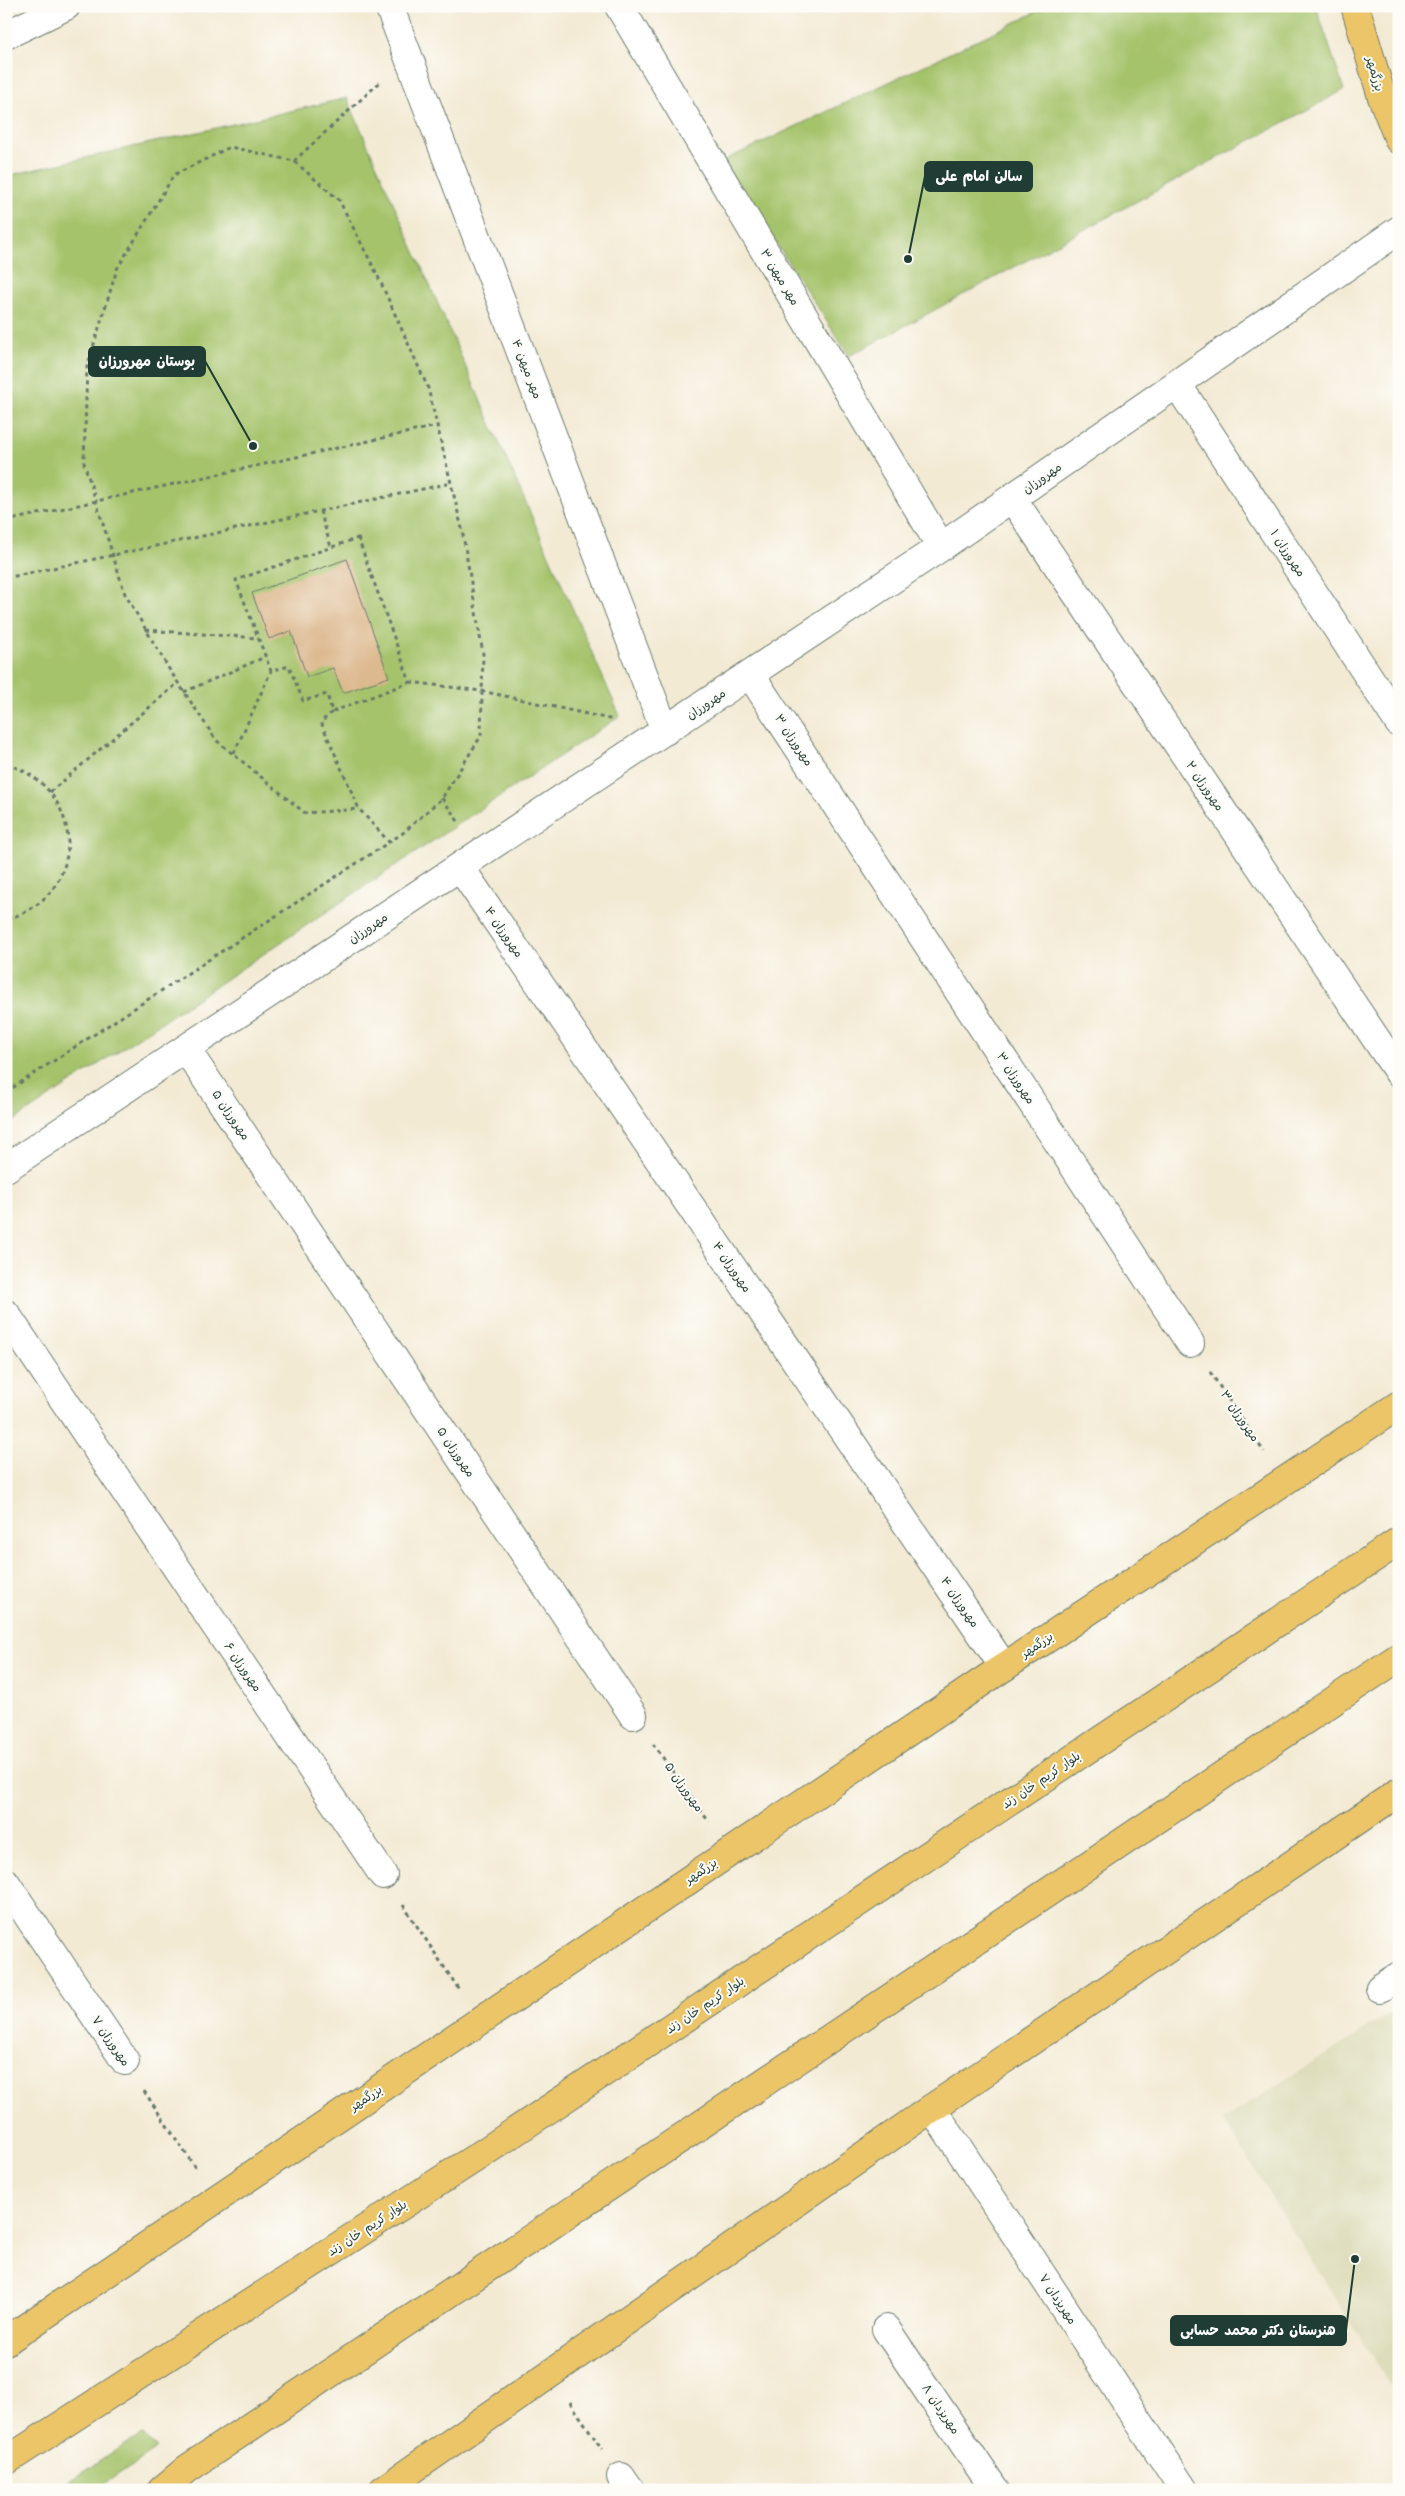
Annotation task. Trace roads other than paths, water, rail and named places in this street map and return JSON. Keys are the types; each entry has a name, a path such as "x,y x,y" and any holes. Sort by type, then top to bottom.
{"main road":[{"name":"بزرگمهر","path":"1355,6 1382,97 1399,140"},
{"name":"بزرگمهر","path":"6,2341 1004,1667 1399,1405"},
{"name":"بلوار کریم خان زند","path":"6,2461 483,2153 1399,1541"},
{"path":"162,2490 195,2464 1399,1657"},
{"path":"382,2490 932,2108 1399,1792"}],"street":[{"path":"6,35 66,6"},
{"name":"مهر میهن ۴","path":"389,6 665,731"},
{"name":"مهر میهن ۳","path":"619,6 941,547"},
{"name":"مهرورزان","path":"6,1168 941,547 1399,230"},
{"name":"مهرورزان ۱","path":"1177,384 1399,723"},
{"name":"مهرورزان ۲","path":"1012,498 1399,1073"},
{"name":"مهرورزان ۳","path":"750,674 1190,1343"},
{"name":"مهرورزان ۴","path":"460,867 1004,1667"},
{"name":"مهرورزان ۵","path":"186,1049 633,1715"},
{"name":"مهرورزان ۶","path":"6,1314 383,1875"},
{"name":"مهرورزان ۷","path":"6,1883 125,2061"},
{"name":"مهریزدان ۷","path":"932,2108 1177,2487"},
{"name":"مهریزدان ۸","path":"886,2329 995,2490"}],"place":[{"name":"سالن امام علی","path":"908,259"},
{"name":"بوستان مهرورزان","path":"253,446"},
{"name":"هنرستان دکتر محمد حسابی","path":"1355,2259"}]}
